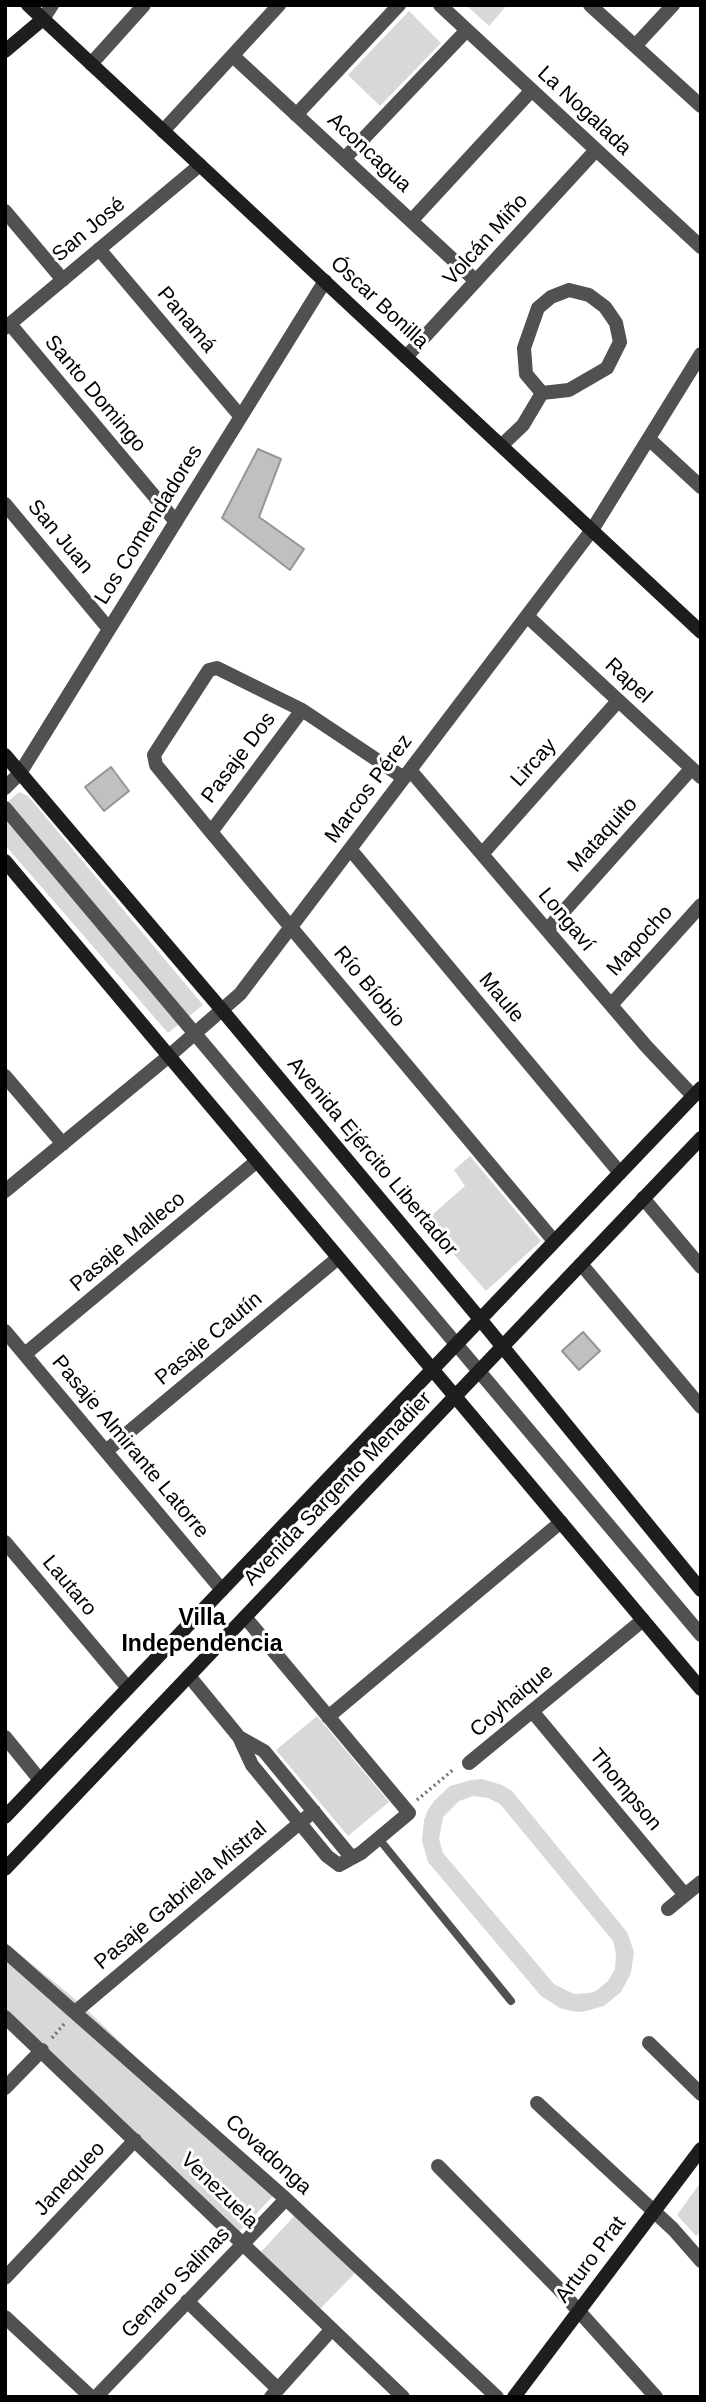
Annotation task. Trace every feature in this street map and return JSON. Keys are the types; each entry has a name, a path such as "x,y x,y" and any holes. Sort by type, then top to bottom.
{"main road":[{"name":"Óscar Bonilla","path":"28,5 701,632"},
{"path":"5,51 43,19"},
{"name":"Avenida Ejército Libertador","path":"5,755 480,1319 701,1590"},
{"path":"5,860 701,1689"},
{"name":"Avenida Sargento Menadier","path":"5,1817 697,1092"},
{"name":"Avenida Sargento Menadier","path":"5,1869 701,1138"},
{"name":"Arturo Prat","path":"514,2397 701,2149"}],"street":[{"path":"43,19 52,5"},
{"path":"90,64 144,5"},
{"path":"163,131 279,5"},
{"path":"296,115 399,5"},
{"name":"La Nogalada","path":"440,5 701,247"},
{"path":"590,5 701,106"},
{"path":"635,46 673,5"},
{"path":"344,159 467,30"},
{"name":"Aconcagua","path":"233,56 476,281"},
{"path":"411,221 531,91"},
{"name":"Volcán Miño","path":"407,357 596,150"},
{"name":"San José","path":"8,326 200,165"},
{"path":"5,211 63,280"},
{"name":"Panamá","path":"99,249 241,417"},
{"name":"Los Comendadores","path":"5,788 20,773 325,281"},
{"path":"569,290 589,295 605,307 616,323 620,342 607,368 569,390 542,394 526,374 524,348 538,308 551,297 569,290"},
{"name":"Santo Domingo","path":"8,326 176,522"},
{"name":"Marcos Pérez","path":"5,1191 240,994 592,530 701,354"},
{"path":"502,445 523,425 542,394"},
{"path":"649,439 701,487"},
{"name":"San Juan","path":"5,504 109,629"},
{"name":"Rapel","path":"527,616 696,773"},
{"name":"Longaví","path":"153,759 199,685 213,668 222,669 302,710 407,774 482,854 611,1005 697,1092"},
{"name":"Lircay","path":"482,854 618,701"},
{"name":"Pasaje Dos","path":"211,832 302,710"},
{"name":"Río Bíobio","path":"153,759 211,832 554,1241"},
{"name":"Mataquito","path":"547,930 696,773"},
{"path":"5,808 701,1634"},
{"name":"Maule","path":"349,849 620,1173"},
{"name":"Mapocho","path":"611,1005 701,905"},
{"path":"5,1076 63,1144"},
{"name":"Pasaje Malleco","path":"25,1354 257,1161"},
{"path":"643,1198 701,1267"},
{"name":"Pasaje Cautín","path":"106,1451 338,1258"},
{"path":"581,1264 701,1407"},
{"name":"Pasaje Almirante Latorre","path":"5,1331 222,1590"},
{"path":"328,1717 561,1522"},
{"name":"Lautaro","path":"5,1542 128,1688"},
{"path":"189,1676 239,1737 252,1765 327,1856 339,1865 379,1839 409,1813 245,1617"},
{"name":"Coyhaique","path":"469,1763 643,1620"},
{"name":"Thompson","path":"531,1712 685,1895"},
{"path":"5,1737 40,1780"},
{"path":"239,1737 264,1751 352,1858"},
{"name":"Pasaje Gabriela Mistral","path":"75,2012 314,1811"},
{"path":"668,1909 701,1882"},
{"name":"Covadonga","path":"5,1951 286,2199 497,2397"},
{"name":"Venezuela","path":"5,2017 403,2397"},
{"path":"649,2043 701,2094"},
{"path":"5,2088 41,2050"},
{"path":"537,2103 673,2229 701,2261"},
{"name":"Janequeo","path":"5,2278 135,2140"},
{"path":"438,2166 656,2397"},
{"name":"Genaro Salinas","path":"94,2397 286,2199"},
{"path":"187,2301 274,2393 332,2329"},
{"path":"5,2317 94,2397"}],"lane":[{"path":"379,1839 511,2001"}],"path":[{"name":"Coyhaique","path":"409,1813 419,1797 453,1770 469,1763"},
{"path":"41,2050 75,2012"}],"shaded area":[{"path":"466,5 507,5 489,26"},
{"path":"409,11 441,43 380,106 348,75"},
{"path":"19,792 28,796 203,1005 168,1033 5,845 5,804"},
{"path":"470,1156 541,1241 486,1291 425,1221 465,1186 454,1170"},
{"path":"317,1716 389,1802 348,1836 276,1750"},
{"path":"482,1779 512,1791 627,1932 634,1952 631,1973 621,1992 604,2006 582,2012 571,2011 560,2008 541,1996 428,1862 422,1841 428,1810 450,1786","holes":["473,1796 488,1798 500,1804 613,1941 615,1969 608,1981 596,1991 574,1994 554,1984 443,1853 439,1839 443,1817 459,1801"]},
{"path":"5,1942 81,2004 276,2193 239,2232 5,2010"},
{"path":"701,2182 701,2232 696,2236 677,2215"},
{"path":"296,2214 356,2272 319,2310 260,2253"}],"building":[{"path":"258,449 281,459 259,517 304,549 290,570 222,518"},
{"path":"111,767 129,791 104,811 85,787"},
{"path":"583,1332 600,1351 579,1370 562,1351"}],"district":[{"name":"Villa Independencia","path":"202,1632"}]}
